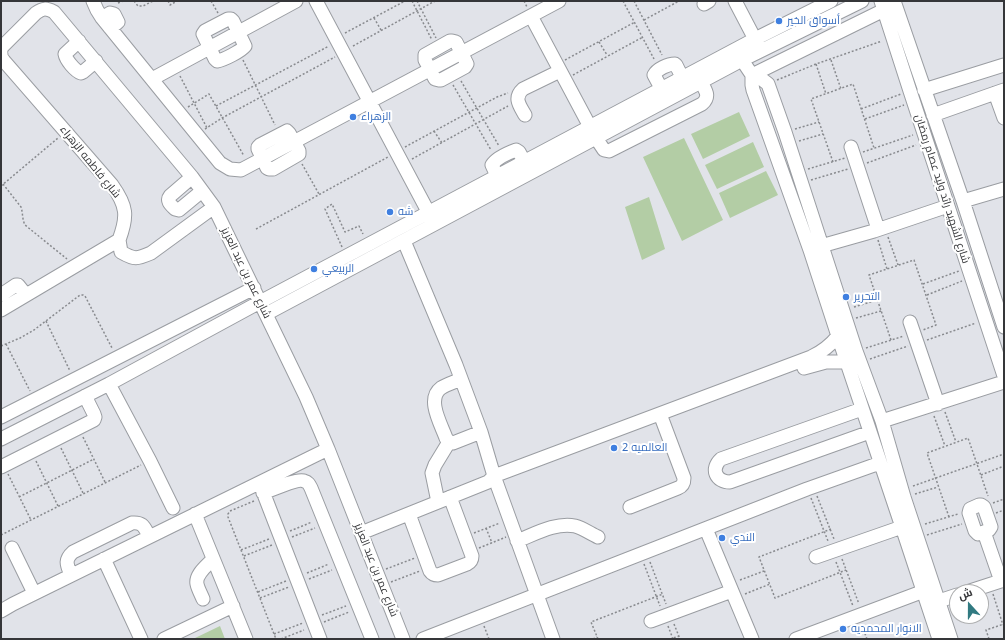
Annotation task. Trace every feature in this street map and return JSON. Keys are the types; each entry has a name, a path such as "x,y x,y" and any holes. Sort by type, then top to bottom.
{"street":[{"path":"93,1 106,23 180,113 202,131 220,163 230,169 241,170 559,1"},
{"path":"152,79 296,1"},
{"path":"316,1 432,218"},
{"path":"735,1 758,44"},
{"path":"1,439 109,384 404,240 432,218 497,176 524,161 593,132 701,82 742,60 758,44 831,1"},
{"path":"263,308 346,256 369,244 432,218 593,132 661,88 682,77 862,1"},
{"name":"شارع الشهيد رائد وليد عصام رمضان","path":"894,1 963,201 1004,327"},
{"path":"752,75 883,6"},
{"name":"شارع الشهيد رائد وليد عصام رمضان","path":"883,6 911,96 1004,376"},
{"name":"شارع عمر بن عبد العزيز","path":"2,57 2,47 36,13 42,9 48,9 54,12 192,177 214,207 306,397 403,639"},
{"path":"531,16 604,150 609,151 702,104 706,101 707,95 701,82"},
{"path":"231,19 238,32 245,46 243,49 219,61 215,59 203,37 203,32 222,21 231,19"},
{"path":"79,41 65,54 66,58 77,72 83,72 96,61"},
{"path":"450,41 455,41 462,52 467,64 441,80 437,80 425,60 425,55 450,41"},
{"name":"شارع فاطمه الزهراء","path":"2,57 112,185 120,197 125,211 125,226 120,240"},
{"path":"742,60 752,75 753,90 810,250 880,463 911,531 939,601 952,639"},
{"path":"925,94 1001,60"},
{"path":"661,88 654,75 672,63 676,65 682,77"},
{"path":"925,94 1004,70"},
{"path":"525,115 519,96 524,89 560,71"},
{"path":"752,75 759,77 768,84 823,246 856,351 882,421 903,494 924,591 939,639"},
{"path":"933,115 1000,91 1004,118"},
{"path":"288,131 294,141 299,151 297,156 271,169 267,168 258,146 288,131"},
{"path":"851,147 879,229"},
{"path":"497,176 492,163 514,150 518,150 524,161"},
{"path":"192,177 168,198 169,203 175,209 179,210 202,191"},
{"path":"963,201 1004,188"},
{"path":"810,250 948,206"},
{"path":"2,305 26,295 120,240 121,252 130,258 141,258 151,253 214,207"},
{"path":"404,240 462,379 481,432 493,481 510,519 553,639"},
{"path":"1,417 254,288"},
{"path":"912,327 937,404"},
{"path":"661,418 818,354 829,347 838,336"},
{"path":"361,533 493,481 661,418 813,365 832,361 846,362"},
{"path":"449,442 446,438 435,408 435,395 441,388 462,379"},
{"path":"882,421 1004,382"},
{"path":"109,384 173,508"},
{"path":"2,466 94,420 94,414 85,396"},
{"path":"32,401 38,420"},
{"path":"862,409 721,459 716,466 716,474 722,481 730,482 870,432"},
{"path":"630,507 678,488 682,486 684,482 684,478 661,418"},
{"path":"449,442 453,443 481,432"},
{"path":"409,514 432,574 435,575 470,562 472,559 465,537 444,500 432,473 435,465 449,442"},
{"path":"262,490 328,449"},
{"path":"423,639 814,487 880,463"},
{"path":"1,611 34,593 195,514 262,490 303,480 308,482 311,488 372,639"},
{"path":"262,490 320,639"},
{"path":"979,505 984,506 991,527 990,530 976,533 970,516 970,509 979,505"},
{"path":"195,514 246,639"},
{"path":"71,575 67,561 68,556 73,552 132,523 137,522 142,524 149,536"},
{"path":"516,538 555,526 565,525 576,526 598,537"},
{"path":"706,529 752,639"},
{"path":"816,558 911,531"},
{"path":"984,532 998,582"},
{"path":"12,548 34,593"},
{"path":"104,559 141,639"},
{"path":"203,599 197,583 197,578 214,559"},
{"path":"651,621 732,591"},
{"path":"796,639 924,591"},
{"path":"939,601 949,598"},
{"path":"164,639 233,606"}],"path":[{"path":"134,1 141,7 153,1"},
{"path":"168,1 170,4 177,1"},
{"path":"211,1 222,21"},
{"path":"174,66 194,103 202,131 222,118 261,97 340,46 374,18 405,1"},
{"path":"412,1 438,48"},
{"path":"418,1 438,48"},
{"path":"216,106 255,85 340,46 381,30 435,1"},
{"path":"623,1 643,37 664,68"},
{"path":"634,1 644,20 664,68"},
{"path":"644,20 679,1"},
{"path":"374,18 381,30"},
{"path":"560,71 599,42 634,22"},
{"path":"560,71 608,56 643,37"},
{"path":"768,84 816,64 894,38"},
{"path":"599,42 608,56"},
{"path":"238,51 280,134"},
{"path":"830,60 841,89"},
{"path":"816,64 826,94"},
{"path":"452,74 477,108 501,158"},
{"path":"452,74 469,112 501,158"},
{"path":"833,162 811,99 853,84 874,148"},
{"path":"180,113 210,94 250,166"},
{"path":"256,228 504,94 519,96"},
{"path":"403,164 484,120 519,96"},
{"path":"861,109 911,96"},
{"path":"865,119 911,96"},
{"path":"787,138 819,122"},
{"path":"434,131 442,143"},
{"path":"65,132 2,185 23,210 23,222 25,225 76,266"},
{"path":"787,138 823,134"},
{"path":"297,156 320,194"},
{"path":"346,256 325,208 332,204 344,232 359,226 369,244"},
{"path":"879,229 898,265"},
{"path":"879,229 888,269"},
{"path":"856,351 891,340 912,327 936,325 914,260 869,275 891,340"},
{"path":"922,284 970,273"},
{"path":"926,295 970,273"},
{"path":"1,346 34,330 80,294 85,296 117,358"},
{"path":"845,316 877,300"},
{"path":"845,316 881,311"},
{"path":"46,320 74,380"},
{"path":"6,344 32,401"},
{"path":"937,404 956,442"},
{"path":"937,404 945,446"},
{"path":"79,428 106,483"},
{"path":"949,517 927,452 968,438 988,496"},
{"path":"56,439 83,494"},
{"path":"32,452 59,506"},
{"path":"903,494 935,478 1004,454"},
{"path":"19,497 94,459"},
{"path":"1,535 150,461"},
{"path":"2,466 31,520"},
{"path":"981,474 1004,466"},
{"path":"903,494 938,487"},
{"path":"262,490 230,511 228,517 276,639"},
{"path":"911,531 970,516"},
{"path":"911,531 949,517 970,516"},
{"path":"465,537 510,519"},
{"path":"486,528 492,543"},
{"path":"831,530 759,557 775,598 846,570"},
{"path":"470,551 492,543 516,538"},
{"path":"643,553 663,594 671,639 679,636"},
{"path":"643,553 656,597 680,639"},
{"path":"377,573 424,555"},
{"path":"382,585 429,567"},
{"path":"732,591 764,570"},
{"path":"989,639 986,630 1004,624 998,582"},
{"path":"732,591 770,584"},
{"path":"593,639 597,638 591,622 663,594"},
{"path":"858,615 867,639"},
{"path":"480,616 489,639"}],"green space":[{"path":"739,112 750,136 703,159 691,134"},
{"path":"684,138 723,220 682,241 643,157"},
{"path":"753,142 764,167 717,189 705,165"},
{"path":"766,171 778,195 730,218 719,193"},
{"path":"649,197 665,249 642,260 625,207"},
{"path":"220,626 225,639 193,639"}],"place":[{"name":"أسواق الخير","path":"779,21"},
{"name":"الزهراء","path":"353,117"},
{"name":"شه","path":"390,212"},
{"name":"الربيعي","path":"314,269"},
{"name":"التحرير","path":"846,297"},
{"name":"العالميه 2","path":"614,448"},
{"name":"الندي","path":"722,538"},
{"name":"الانوار المحمديه","path":"843,629"}]}
